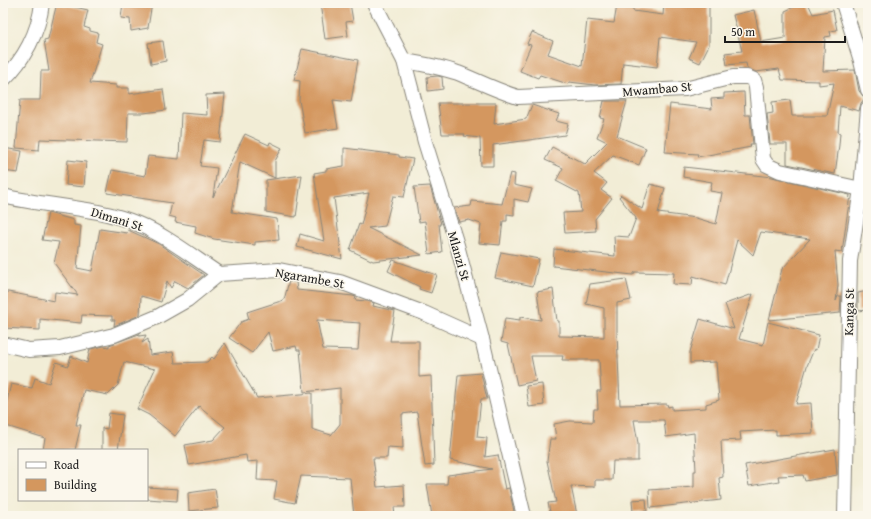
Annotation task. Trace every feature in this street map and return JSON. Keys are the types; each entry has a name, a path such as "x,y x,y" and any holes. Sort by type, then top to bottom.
{"street":[{"path":"3,80 12,71 26,51 40,18 42,3"},
{"name":"Mlanzi St","path":"374,3 404,61 424,142 457,245 482,339 524,516"},
{"path":"843,3 862,61 868,90"},
{"name":"Mwambao St","path":"404,61 438,67 459,74 496,91 518,98 685,89 733,77 747,77 754,80 756,87 763,159 768,165 780,171 861,189"},
{"name":"Kanga St","path":"845,516 850,261 861,189 868,108"},
{"name":"Dimani St","path":"3,196 20,200 73,207 138,224 155,232 219,274"},
{"name":"Ngarambe St","path":"219,274 279,270 340,282 424,313 482,339"},
{"path":"3,344 30,350 60,348 114,335 157,317 187,300 219,274"}],"building":[{"path":"57,3 88,10 84,27 90,29 90,31 98,33 96,42 102,44 90,83 116,85 116,88 129,88 129,94 163,89 166,110 144,113 128,113 127,142 40,139 39,150 16,148 20,100 40,100 41,71 49,71 44,40 48,39"},
{"path":"123,3 152,3 148,28 131,31 130,19 121,18"},
{"path":"320,3 350,3 353,21 346,22 348,36 325,39"},
{"path":"664,3 709,5 709,45 700,63 689,58 696,42 660,37 657,67 623,63 621,84 595,85 569,82 568,84 540,75 538,78 520,71 531,45 527,44 532,32 553,41 548,54 582,66 587,20 614,23 617,5 633,8 633,11 663,15"},
{"path":"803,3 808,3 813,14 833,10 837,30 830,31 831,36 825,37 823,71 855,70 859,91 865,98 861,103 859,111 840,106 838,132 840,133 835,174 787,164 787,144 770,144 767,114 773,113 772,102 790,100 792,116 827,116 834,83 819,85 819,81 782,80 779,69 756,72 747,68 746,63 727,65 725,53 742,51 733,15 754,10 761,42 785,38 785,11"},
{"path":"163,41 166,61 151,64 148,43"},
{"path":"302,49 358,60 351,102 333,100 338,128 305,133 299,100 300,81 294,80"},
{"path":"427,77 442,77 443,89 428,91"},
{"path":"744,92 745,115 750,115 753,144 750,144 751,147 697,157 698,154 665,152 670,104 712,109 711,99 724,98 724,93"},
{"path":"225,94 220,142 204,140 200,166 217,168 213,197 245,134 269,145 270,142 282,148 275,161 275,178 240,162 232,212 277,219 279,240 255,242 255,245 214,239 195,233 196,226 175,222 176,218 169,216 172,203 107,193 112,170 145,176 148,156 179,159 181,113 207,115 206,95"},
{"path":"604,101 627,101 617,136 646,148 639,165 613,155 594,173 607,183 601,190 612,198 595,219 596,231 565,233 563,213 581,212 579,193 556,181 563,168 545,160 552,147 585,164 607,142 597,137 604,119 600,118"},
{"path":"438,103 496,103 494,124 526,119 532,105 559,114 556,121 568,124 565,135 493,145 493,166 481,166 480,138 464,136 465,134 442,134"},
{"path":"3,148 22,151 18,173 3,171"},
{"path":"344,148 399,155 399,157 413,159 404,197 393,196 385,226 368,228 422,255 373,261 350,250 359,224 361,225 369,193 334,198 342,259 297,247 300,234 324,241 314,173 344,166"},
{"path":"68,160 86,162 84,187 66,185"},
{"path":"684,167 772,177 850,195 842,252 835,251 838,285 836,301 838,296 841,296 840,313 769,320 782,269 810,239 761,232 753,255 737,240 725,285 693,276 692,285 673,284 674,273 635,272 633,275 553,266 554,249 615,256 614,236 629,237 636,218 619,197 621,195 642,209 650,184 665,188 658,213 696,218 716,224 722,193 710,191 712,182 683,177"},
{"path":"510,173 515,174 514,185 532,189 528,202 514,199 514,215 507,214 507,221 503,221 500,245 479,243 481,224 469,220 459,222 454,208 471,206 472,201 502,204"},
{"path":"302,175 296,217 266,212 266,180"},
{"path":"430,186 441,224 439,224 442,252 429,254 425,221 419,222 414,187"},
{"path":"48,213 74,220 74,225 81,226 77,268 92,271 100,229 127,233 128,230 159,244 204,275 188,288 175,281 171,288 167,281 161,302 141,296 140,315 114,326 115,320 112,320 112,316 82,315 81,323 40,319 40,330 3,328 3,291 54,301 55,292 78,295 54,263 59,242 42,240"},
{"path":"501,252 539,259 533,286 495,278"},
{"path":"393,260 437,275 431,293 419,289 420,287 388,271"},
{"path":"626,279 631,300 617,303 620,405 667,404 668,407 672,406 672,410 706,408 706,404 719,400 716,362 690,363 690,352 700,319 734,329 725,304 753,294 739,339 763,345 768,322 819,335 816,350 814,349 807,366 796,404 811,403 813,433 776,435 776,430 740,432 741,440 721,441 723,477 719,478 721,500 650,508 649,490 694,487 694,471 696,471 694,433 666,437 664,420 634,420 638,443 638,461 613,461 612,480 595,480 595,487 571,486 577,515 551,516 548,503 556,502 547,461 550,439 556,439 554,424 570,421 593,422 594,409 598,409 597,391 601,391 599,360 562,360 563,356 531,356 536,381 517,385 508,344 501,342 505,318 520,320 520,317 541,320 537,292 553,289 557,321 559,321 559,336 604,337 604,308 586,304 590,284"},
{"path":"289,281 296,282 297,290 353,296 356,297 355,300 367,301 374,303 373,306 395,311 390,341 419,341 419,377 431,376 434,465 425,466 417,412 402,414 403,448 388,447 387,458 373,458 377,487 404,485 405,507 394,507 395,516 354,516 350,478 301,476 295,503 274,499 277,481 257,480 258,461 247,462 246,455 189,465 185,445 213,440 225,427 199,406 175,436 149,415 137,409 155,369 124,362 118,385 108,395 84,390 76,425 81,425 75,449 43,449 45,438 3,425 3,405 6,405 11,384 32,388 35,378 49,383 56,362 68,366 71,356 87,363 90,349 104,346 109,347 109,345 139,334 139,336 146,335 142,343 148,339 150,355 173,352 175,363 207,362 212,357 214,359 225,343 257,398 312,393 312,429 331,435 340,424 340,388 304,392 300,350 297,350 296,346 273,351 268,332 252,353 229,338 241,322 249,319 247,312 284,300","holes":["317,320 360,323 358,350 323,349"]},
{"path":"868,291 868,310 858,311 858,293"},
{"path":"481,373 487,399 481,399 477,437 487,438 485,457 498,455 505,489 509,488 515,516 432,516 427,484 447,484 448,475 492,469 450,460 458,375"},
{"path":"542,384 544,405 529,407 526,386"},
{"path":"109,413 123,415 118,449 102,449 102,428 107,429"},
{"path":"835,449 837,475 805,481 803,475 778,476 779,481 749,486 745,465"},
{"path":"148,487 178,489 177,501 148,499"},
{"path":"215,489 218,508 189,511 188,493"},
{"path":"646,499 647,511 633,512 632,500"}]}
